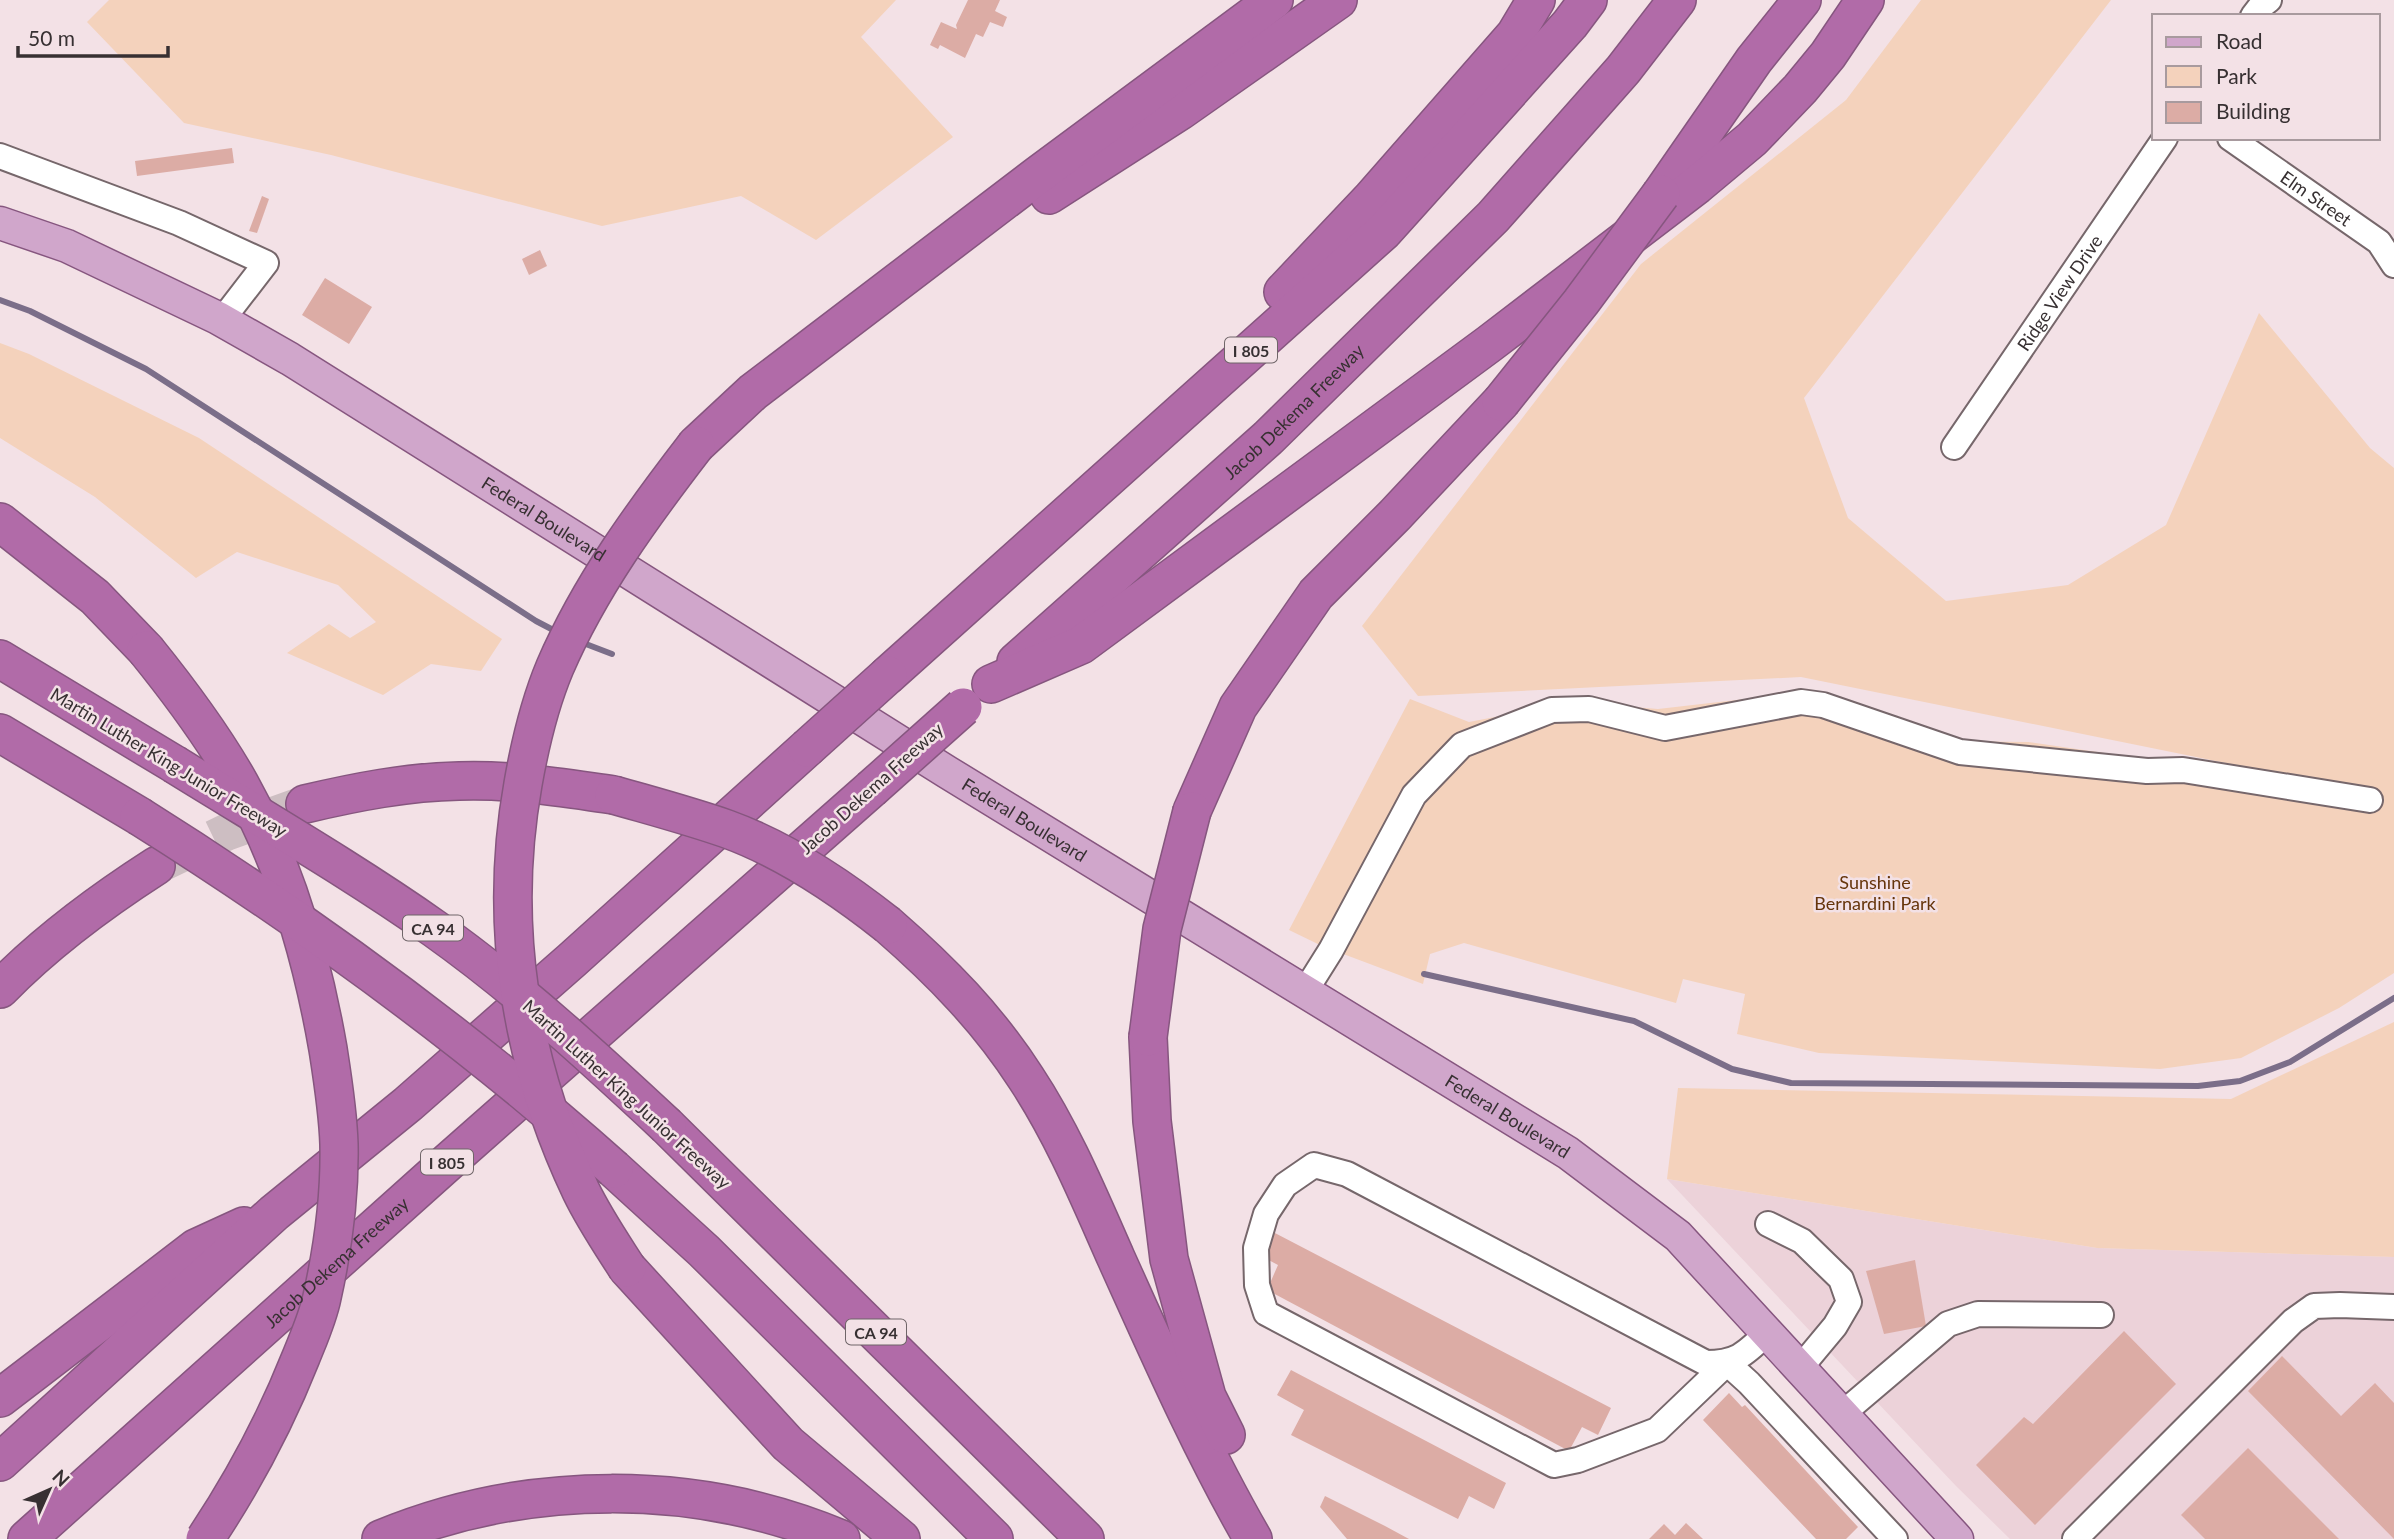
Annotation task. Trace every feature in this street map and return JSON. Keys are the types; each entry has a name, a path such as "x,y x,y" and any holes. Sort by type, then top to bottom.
{"highway":[{"path":"901,1539 788,1444 627,1268 582,1192 547,1106 531,1055 522,1009 514,941 512,887 515,830 527,760 540,708 575,624 600,578 696,445 753,392 1274,0"},
{"path":"805,353 1180,111 1338,0"},
{"path":"1103,483 1372,198 1515,35 1536,0"},
{"name":"I 805","path":"0,1462 274,1213 408,1104 572,960 1384,231 1570,24 1588,0"},
{"name":"Jacob Dekema Freeway","path":"27,1539 447,1163 1268,438 1493,217 1623,70 1677,0"},
{"path":"1754,60 1788,0"},
{"path":"1279,1539 1207,1397 1169,1259 1152,1121 1148,1037 1162,929 1192,811 1238,707 1316,594 1501,402 1581,302 1661,194 1754,60 1802,0"},
{"path":"977,695 1081,645 1489,344 1697,185 1752,139 1800,89 1828,55 1865,0"},
{"path":"0,522 95,597 146,649 195,715 240,785 282,877 302,929 316,985 334,1089 339,1145 331,1244 322,1299 289,1387 269,1429 205,1539"},
{"name":"Martin Luther King Junior Freeway","path":"0,659 346,870 437,931 557,1026 667,1126 1084,1539"},
{"path":"0,733 139,816 258,892 398,993 534,1100 704,1251 994,1539"},
{"path":"305,804 407,784 460,781 536,785 614,795 729,830 822,877 863,905 921,954 977,1012 1004,1045 1033,1089 1074,1166 1199,1437 1254,1539"},
{"path":"0,989 70,926 112,894 156,866"},
{"path":"0,1398 196,1248 274,1213"},
{"path":"381,1539 402,1530 490,1506 551,1497 620,1493 709,1501 757,1510 805,1524 841,1539"}],"main road":[{"name":"Federal Boulevard","path":"0,223 67,246 222,320 302,366 1304,993 1568,1153 1678,1236 1957,1539"}],"street":[{"path":"2255,14 2269,0"},
{"name":"Ridge View Drive","path":"1954,447 2164,140"},
{"name":"Elm Street","path":"2233,140 2379,242 2394,265"},
{"path":"0,156 178,223 266,263 222,320"},
{"path":"1304,993 1331,950 1414,795 1462,745 1552,710 1589,709 1665,728 1801,702 1823,705 1960,752 2147,771 2183,770 2370,800"},
{"path":"1767,1333 1744,1355 1727,1363 1657,1430 1578,1460 1554,1465 1266,1313 1257,1285 1256,1248 1266,1214 1285,1185 1314,1165 1347,1174 1706,1363 1727,1363 1749,1383 1895,1539"},
{"path":"1768,1224 1802,1241 1841,1279 1849,1302 1835,1326 1800,1368"},
{"path":"2075,1539 2293,1321 2314,1306 2394,1307"},
{"path":"1842,1414 1948,1324 1978,1314 2101,1315"}],"shaded area":[{"path":"1667,1179 2097,1248 2394,1257 2394,1539 2010,1539 1956,1486"}],"green space":[{"path":"109,0 896,0 861,37 953,137 816,240 741,196 602,226 331,155 184,123 87,22"},
{"name":"Sunshine Bernardini Park","path":"1921,0 2111,0 1804,398 1848,518 1946,601 2068,585 2166,525 2259,313 2370,448 2394,468 2394,973 2339,1008 2241,1058 2160,1069 1819,1053 1737,1034 1745,994 1683,979 1676,1003 1464,943 1430,954 1423,984 1322,946 1289,930 1410,699 1469,722 1573,702 1658,709 1814,691 1936,741 2028,742 2359,790 1801,677 1418,696 1362,626 1641,264 1846,100"},
{"path":"0,343 29,354 199,438 502,639 481,671 431,664 383,695 287,653 329,624 350,638 376,622 338,585 237,552 196,578 95,497 0,438"},
{"path":"2394,1022 2394,1257 2097,1248 1667,1179 1678,1088 2231,1099"}],"building":[{"path":"968,0 1000,0 995,11 1007,17 1003,27 990,22 983,37 976,34 965,58 940,45 938,49 930,45 941,22 957,29 956,25"},
{"path":"232,148 234,163 137,176 135,161"},
{"path":"262,196 269,199 257,233 249,231"},
{"path":"540,250 547,266 529,275 522,259"},
{"path":"325,278 372,307 349,344 302,315"},
{"path":"1273,1232 1611,1408 1598,1435 1582,1427 1569,1451 1267,1290 1278,1265 1261,1256"},
{"path":"1915,1260 1926,1326 1884,1334 1866,1271"},
{"path":"2124,1331 2176,1384 2035,1525 1976,1465 2024,1417 2033,1424"},
{"path":"2282,1356 2341,1416 2375,1383 2394,1403 2394,1539 2248,1391"},
{"path":"1291,1370 1506,1483 1494,1509 1469,1496 1458,1519 1291,1435 1304,1410 1277,1395"},
{"path":"1729,1393 1742,1407 1745,1405 1858,1527 1846,1539 1816,1539 1703,1420"},
{"path":"2248,1448 2339,1539 2205,1539 2181,1515"},
{"path":"1325,1496 1409,1539 1347,1539 1320,1507"},
{"path":"1686,1523 1703,1539 1649,1539 1664,1524 1675,1535"}],"waterway":[{"path":"0,300 30,311 146,369 536,621 559,633"},
{"path":"578,641 612,654"},
{"path":"1424,974 1634,1021 1732,1069 1791,1083 2198,1086 2240,1081 2290,1062 2394,998"}],"tunnel":[{"path":"164,862 227,832 305,804"}]}
